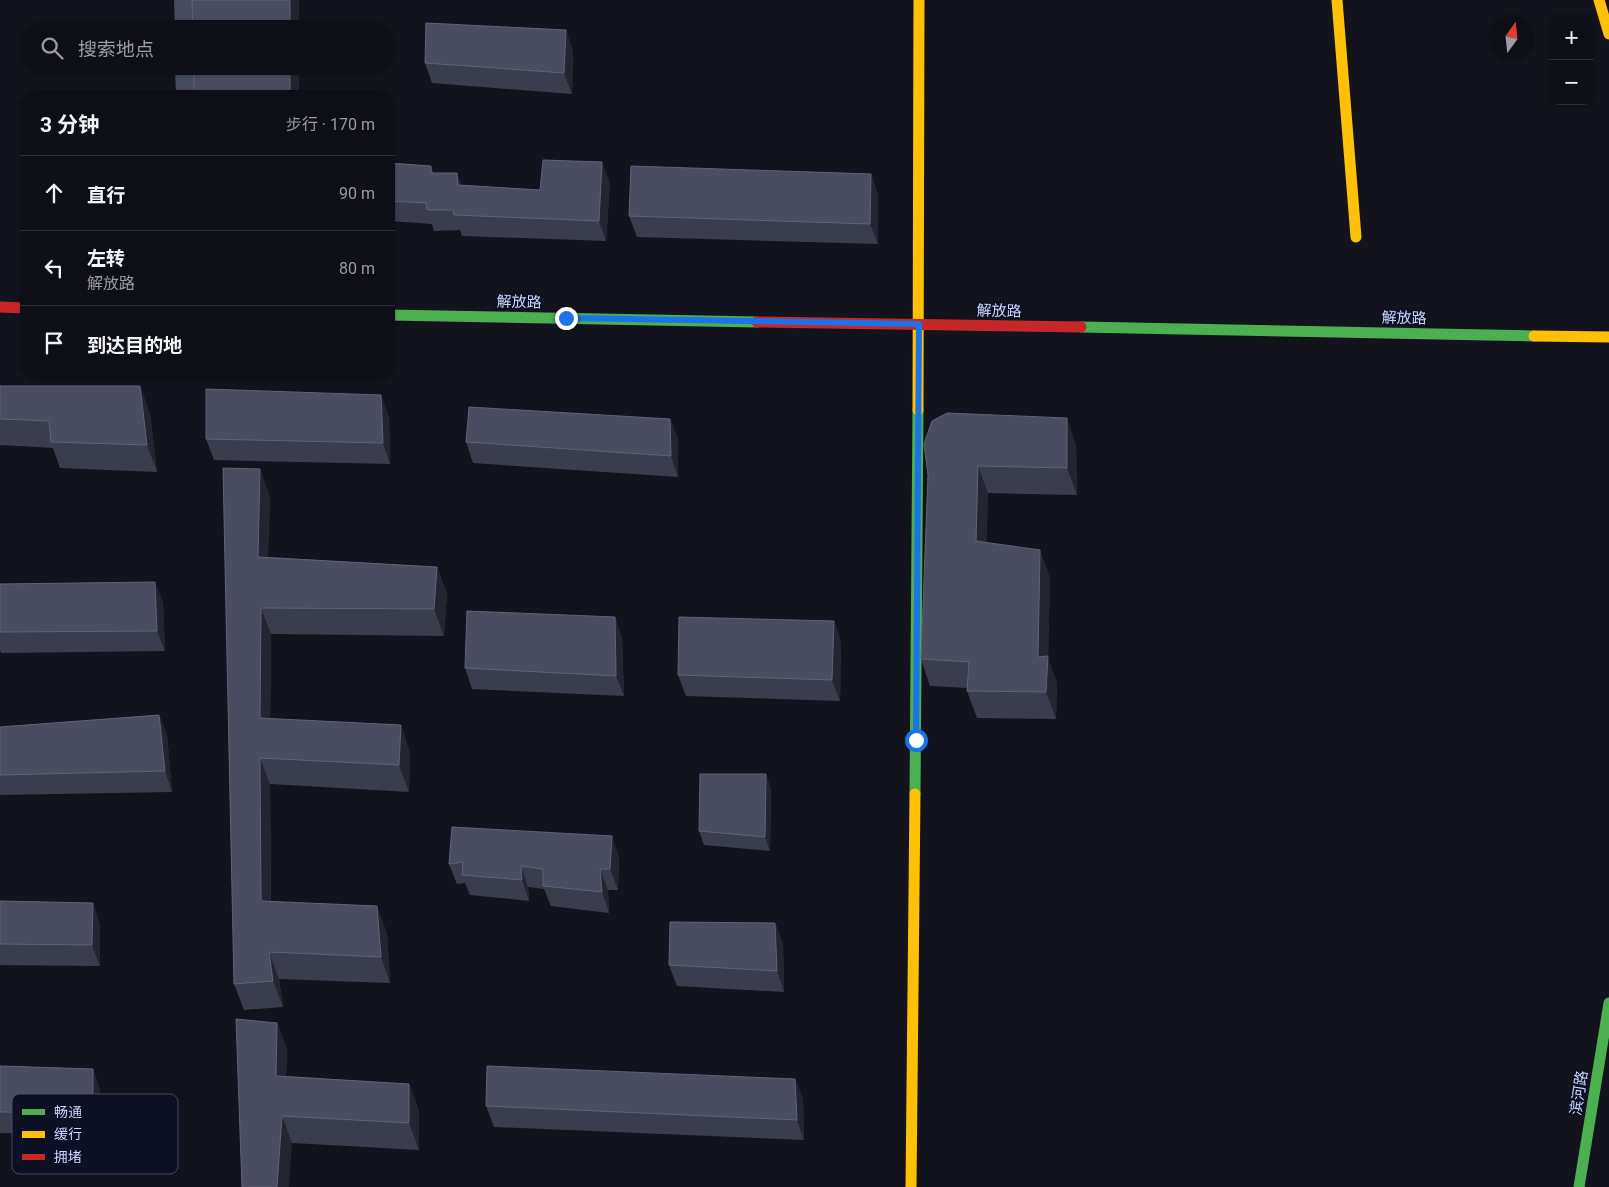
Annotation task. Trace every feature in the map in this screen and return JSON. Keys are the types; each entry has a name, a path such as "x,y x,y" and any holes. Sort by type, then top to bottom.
{"street":[{"path":"188,0 189,20"},
{"path":"910,1187 919,324 919,0"},
{"path":"1337,0 1356,237"},
{"path":"1599,0 1609,34"},
{"path":"189,75 190,90"},
{"path":"0,307 20,308"},
{"name":"解放路","path":"395,314 1609,337"},
{"name":"滨河路","path":"1579,1187 1609,1003"}],"building":[{"path":"192,0 290,0 290,20 193,20"},
{"path":"426,23 566,30 564,73 425,63"},
{"path":"194,75 290,75 290,90 194,90"},
{"path":"543,160 602,162 599,221 454,215 453,210 427,210 426,203 395,201 395,163 431,166 431,173 457,173 458,185 540,190"},
{"path":"631,166 871,174 870,224 629,216"},
{"path":"0,386 140,386 147,445 51,442 49,421 0,419"},
{"path":"206,389 381,395 383,443 206,439"},
{"path":"469,407 670,419 671,456 466,442"},
{"path":"947,413 1067,418 1067,468 978,466 976,541 1040,550 1038,657 1048,656 1046,692 967,691 969,662 921,659 928,475 924,444 932,421"},
{"path":"223,468 260,469 258,557 437,567 434,609 261,608 260,718 401,725 399,765 260,758 261,901 377,906 381,957 269,952 273,981 234,984"},
{"path":"155,582 157,631 0,632 0,584"},
{"path":"467,611 615,617 616,676 465,668"},
{"path":"679,617 834,621 832,680 678,675"},
{"path":"159,715 165,771 0,775 0,727"},
{"path":"700,774 766,774 765,837 699,831"},
{"path":"452,827 612,836 610,869 600,869 602,892 543,886 543,869 521,866 522,880 462,875 463,862 449,864"},
{"path":"0,901 93,903 92,945 0,944"},
{"path":"670,922 775,923 777,971 669,965"},
{"path":"236,1019 277,1023 276,1076 409,1084 409,1123 282,1116 277,1187 242,1187"},
{"path":"0,1066 93,1069 93,1094 12,1094 12,1112 0,1112"},
{"path":"487,1066 795,1079 797,1120 486,1106"}],"traffic: fast":[{"path":"395,315 757,322"},
{"path":"1081,327 1534,336"},
{"path":"915,794 918,410"},
{"path":"1579,1187 1609,1003"}],"traffic: slow":[{"path":"918,410 919,0"},
{"path":"1337,0 1356,237"},
{"path":"1599,0 1609,34"},
{"path":"1534,336 1609,337"},
{"path":"911,1187 915,794"}],"traffic: jam":[{"path":"0,307 20,308"},
{"path":"757,322 1081,327"}],"route":[{"path":"566,318 919,324 916,740"}]}
